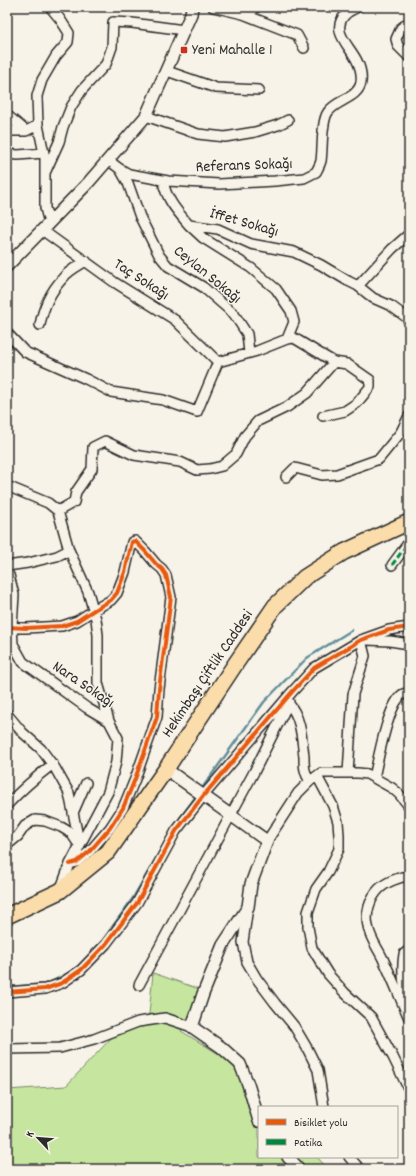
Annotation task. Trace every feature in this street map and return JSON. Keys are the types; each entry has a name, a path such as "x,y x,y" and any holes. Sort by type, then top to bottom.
{"main road":[{"name":"Hekimbaşı Çiftlik Caddesi","path":"7,916 60,891 108,852 166,769 275,606 305,577 344,552 409,522"}],"street":[{"path":"46,226 44,153 38,125 37,96 42,80 56,56 68,42 69,38 69,33 50,7"},
{"path":"7,266 88,183 146,116 167,71 191,14 192,7"},
{"path":"213,7 243,14 297,34 304,48"},
{"path":"243,14 253,10 256,7"},
{"name":"Referans Sokağı","path":"120,169 129,174 192,184 275,181 304,178 316,172 321,161 327,113 335,105 354,93 361,84 361,72 357,60 340,33 340,24 345,14 358,7"},
{"path":"45,173 59,142 71,107 82,90 106,64 112,48 113,22 184,30"},
{"path":"409,22 401,28 396,39 398,46 409,57"},
{"path":"167,71 216,88 259,90"},
{"path":"7,115 26,131"},
{"path":"146,116 198,134 225,137 255,132 278,125 288,120"},
{"path":"7,131 26,131 38,125"},
{"path":"7,154 18,155 44,153"},
{"name":"Ceylan Sokağı","path":"108,160 120,169 128,183 143,222 159,255 168,266 203,287 234,314 247,334 249,353"},
{"name":"İffet Sokağı","path":"163,180 164,189 172,205 189,225 218,229 251,244 294,252 358,286 374,298 390,306 406,317 409,321"},
{"path":"189,225 203,238 251,268 276,289 291,311 294,322 287,339"},
{"name":"Taç Sokağı","path":"46,226 86,261 114,282 175,320 218,362"},
{"path":"358,286 392,249 409,234"},
{"path":"40,325 43,311 51,294 63,277 86,261"},
{"path":"7,334 25,352 86,379 111,392 163,400 197,412 218,362 294,338 334,362 347,364 370,380 370,387 357,403 345,411 323,416"},
{"path":"58,511 74,502 76,492 92,469 93,447 105,441 134,455 180,462 197,470 222,466 236,454 245,436 258,421 287,407 307,393 334,362"},
{"path":"286,477 295,468 322,475 336,474 379,459 400,432 409,416"},
{"path":"7,486 48,503 58,511 69,550 88,592 94,610 98,635 98,683 109,721"},
{"path":"10,627 26,628 62,626 77,621 111,600 117,593 125,572 132,542 134,541 162,569 166,576 171,597 159,689 157,717 123,808 110,828 90,851 77,862 70,864"},
{"path":"392,565 409,542"},
{"path":"7,566 57,556 69,550"},
{"name":"Nara Sokağı","path":"7,572 14,595 10,627 13,644 23,662 87,708 109,721 118,738 116,762 108,792 70,864 60,891"},
{"path":"7,992 45,989 62,984 81,970 106,944 137,903 176,831 200,793 314,668 361,640 389,630 409,627"},
{"path":"361,640 390,641 409,644"},
{"path":"348,773 353,694 365,656 365,650 361,640"},
{"path":"139,985 257,766 292,692"},
{"path":"374,778 388,721 396,701 403,694 409,692"},
{"path":"288,703 294,709 302,736 305,770 307,776 313,778 333,806 338,822 339,849 328,872 316,889 308,912 308,927 312,948 328,974 345,993 371,1017 394,1057 409,1090"},
{"path":"7,714 22,732 41,749 53,764 70,793 80,846"},
{"path":"7,805 22,790 53,764"},
{"path":"166,769 267,841"},
{"path":"324,1106 318,1070 307,1048 294,1026 270,997 247,962 243,942 251,884 267,841 298,793 313,778 321,773 367,774 392,788 409,806"},
{"path":"73,812 86,783"},
{"path":"7,845 18,836 26,826 35,820 45,821 61,827 71,833 80,846"},
{"path":"408,1007 373,941 367,926 367,912 379,889 390,882 409,876"},
{"path":"192,1027 202,994 223,945 248,907"},
{"path":"409,950 404,954 402,965 402,979 409,1018"},
{"path":"7,1049 60,1048 94,1039 138,1022 165,1018 192,1027 221,1046 240,1064 248,1084 258,1118"},
{"path":"289,1158 298,1169"},
{"path":"350,1158 360,1169"}],"green space":[{"path":"153,973 202,990 181,1031 237,1065 249,1110 258,1114 258,1158 318,1158 328,1169 7,1169 7,1090 66,1086 115,1034 149,1014"}],"waterway":[{"path":"200,791 264,702 307,658 352,630"},
{"path":"180,818 197,795"},
{"path":"103,940 133,898 154,862"},
{"path":"7,987 47,984 70,972"}],"marked path":[{"path":"392,565 409,542"}],"cycle path":[{"path":"7,627 26,628 62,626 77,621 111,600 117,593 125,572 132,542 135,541 166,575 171,597 159,689 157,717 123,808 110,828 90,851 77,862 70,864"},
{"path":"7,992 45,989 62,983 81,970 106,944 137,903 176,831 204,795 314,668 361,640 389,630 409,627"}],"place":[{"name":"Yeni Mahalle 1","path":"184,50"}]}
